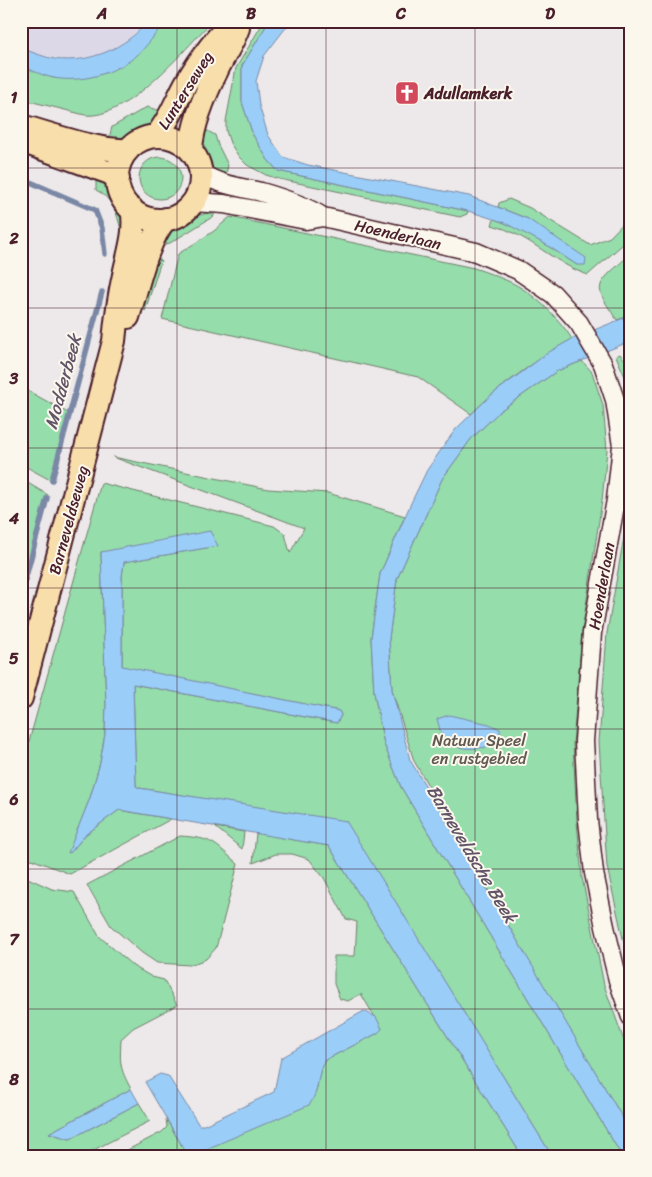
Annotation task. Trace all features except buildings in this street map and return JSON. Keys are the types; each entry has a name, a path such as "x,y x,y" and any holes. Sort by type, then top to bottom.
{"main road":[{"name":"Lunterseweg","path":"156,136 174,109 186,83 205,55 234,21"},
{"name":"Lunterseweg","path":"191,150 191,140 197,119 219,66 241,21"},
{"path":"21,126 123,150 145,138 156,136 175,139 184,144 196,157 201,173 198,193 194,202 176,216 166,219 148,218 132,209 122,195 114,176 21,141"},
{"path":"114,176 119,168 123,150"},
{"name":"Barneveldseweg","path":"21,698 114,341 116,315 134,218 132,209"},
{"name":"Barneveldseweg","path":"114,341 128,318 151,244 159,226 166,219"}],"street":[{"name":"Hoenderlaan","path":"201,173 229,186 260,192 308,207 322,217 476,252 518,270 553,294 579,323 603,364 615,400 622,446 616,500 592,634 584,741 588,820 594,873 618,980 631,1017"},
{"name":"Hoenderlaan","path":"194,202 224,204 306,220 322,217"}],"shaded area":[{"path":"21,21 149,21 125,42 112,49 98,55 69,60 39,55 21,48"}],"green space":[{"path":"165,21 212,21 154,81 119,106 101,114 85,115 21,99 21,66 54,78 152,37"},
{"path":"264,21 269,21 242,66 242,102 253,135 268,160 278,171 468,211 467,214 460,217 279,179 266,175 247,165 230,143 226,131 226,121 236,68"},
{"path":"147,107 164,112 155,124 132,136 108,142 112,127"},
{"path":"202,128 215,135 228,165 225,178 213,169 206,157 202,143"},
{"path":"156,157 164,157 175,163 181,178 175,193 164,199 156,199 145,193 139,182 139,174 145,163"},
{"path":"97,179 113,195 125,231 121,230 116,212 110,202 102,193 96,190"},
{"path":"509,199 530,208 590,245 610,237 631,215 631,237 588,275 564,264 518,235 492,225 494,219 516,228 577,265 528,219 498,207 499,203"},
{"path":"214,212 214,216 170,243 165,244 161,242 170,230 180,223"},
{"path":"230,217 483,271 504,279 526,291 560,322 572,339 519,373 471,414 418,377 162,319 178,254 214,231"},
{"path":"155,254 161,261 145,311 140,300"},
{"path":"631,257 631,315 617,320 604,300 600,287 608,275 626,258"},
{"path":"620,354 631,367 631,398 626,379 616,356"},
{"name":"Natuur Speel en rustgebied","path":"582,361 592,372 603,405 607,450 602,501 582,632 573,744 577,822 582,877 604,985 631,1060 631,1132 529,961 414,761 392,690 389,638 397,579 442,479 471,439 501,410 557,371"},
{"path":"21,387 68,413 52,481 21,464"},
{"path":"113,457 268,489 328,493 405,516 380,574 371,638 374,692 384,744 401,787 622,1156 552,1156 346,822 136,786 133,684 337,723 341,715 339,711 122,667 122,576 124,562 217,546 101,552 106,705 105,734 100,763 90,798 69,852 85,835 119,810 171,819 70,874 21,855 21,770 101,483 274,526 285,534 290,553 304,528"},
{"path":"21,479 48,495 21,598"},
{"path":"631,497 631,974 607,867 599,742 607,633"},
{"path":"215,827 244,832 242,849"},
{"path":"256,833 329,846 522,1156 116,1156 162,1132 167,1127 166,1119 184,1149 316,1092 321,1066 325,1060 378,1033 382,1029 361,994 348,1001 340,999 334,984 334,956 355,956 357,922 346,919 324,878 309,859 292,854 276,854 253,863"},
{"path":"180,836 207,840 238,864 216,948 206,959 190,965 157,963 142,953 111,926 87,885"},
{"path":"21,875 52,889 74,892 99,936 133,966 152,977 164,980 177,1005 133,1028 121,1039 121,1065 131,1089 49,1133 70,1139 139,1103 150,1121 82,1156 32,1156 21,1151"}],"water":[{"path":"148,21 165,21 147,45 135,57 117,68 96,76 75,79 54,78 21,66 21,48 55,59 81,59 106,52 118,46 139,31"},
{"path":"269,21 291,21 264,56 256,81 259,105 268,135 283,157 308,165 469,196 528,219 586,258 585,265 577,265 545,244 503,222 468,211 278,171 268,160 253,135 242,102 242,66"},
{"path":"631,315 631,341 557,371 501,410 471,439 442,479 397,579 389,638 392,690 410,760 631,1132 631,1156 622,1156 401,787 384,744 374,692 371,638 380,574 427,470 455,430 490,396 549,352 572,339"},
{"path":"210,531 218,546 124,562 122,576 122,666 339,711 341,715 337,723 133,684 136,786 346,821 552,1156 522,1156 329,846 119,810 85,835 68,853 90,798 100,763 105,734 106,705 101,552"},
{"path":"449,715 489,724 500,729 501,744 487,747 463,748 449,743 441,732 437,719"},
{"path":"364,1011 376,1017 382,1029 378,1033 325,1060 320,1071 315,1094 309,1105 197,1153 189,1153 184,1149 145,1082 160,1074 168,1076 199,1125 204,1125 274,1092 281,1058"},
{"path":"131,1089 139,1103 70,1139 49,1133"}],"waterway":[{"name":"Modderbeek","path":"21,178 95,210 102,228 105,254"},
{"name":"Modderbeek","path":"52,480 102,292"},
{"name":"Modderbeek","path":"21,595 47,498"}],"place":[{"name":"Adullamkerk","path":"407,93"}],"water label":[{"name":"Barneveldsche Beek","path":"472,854"}]}
